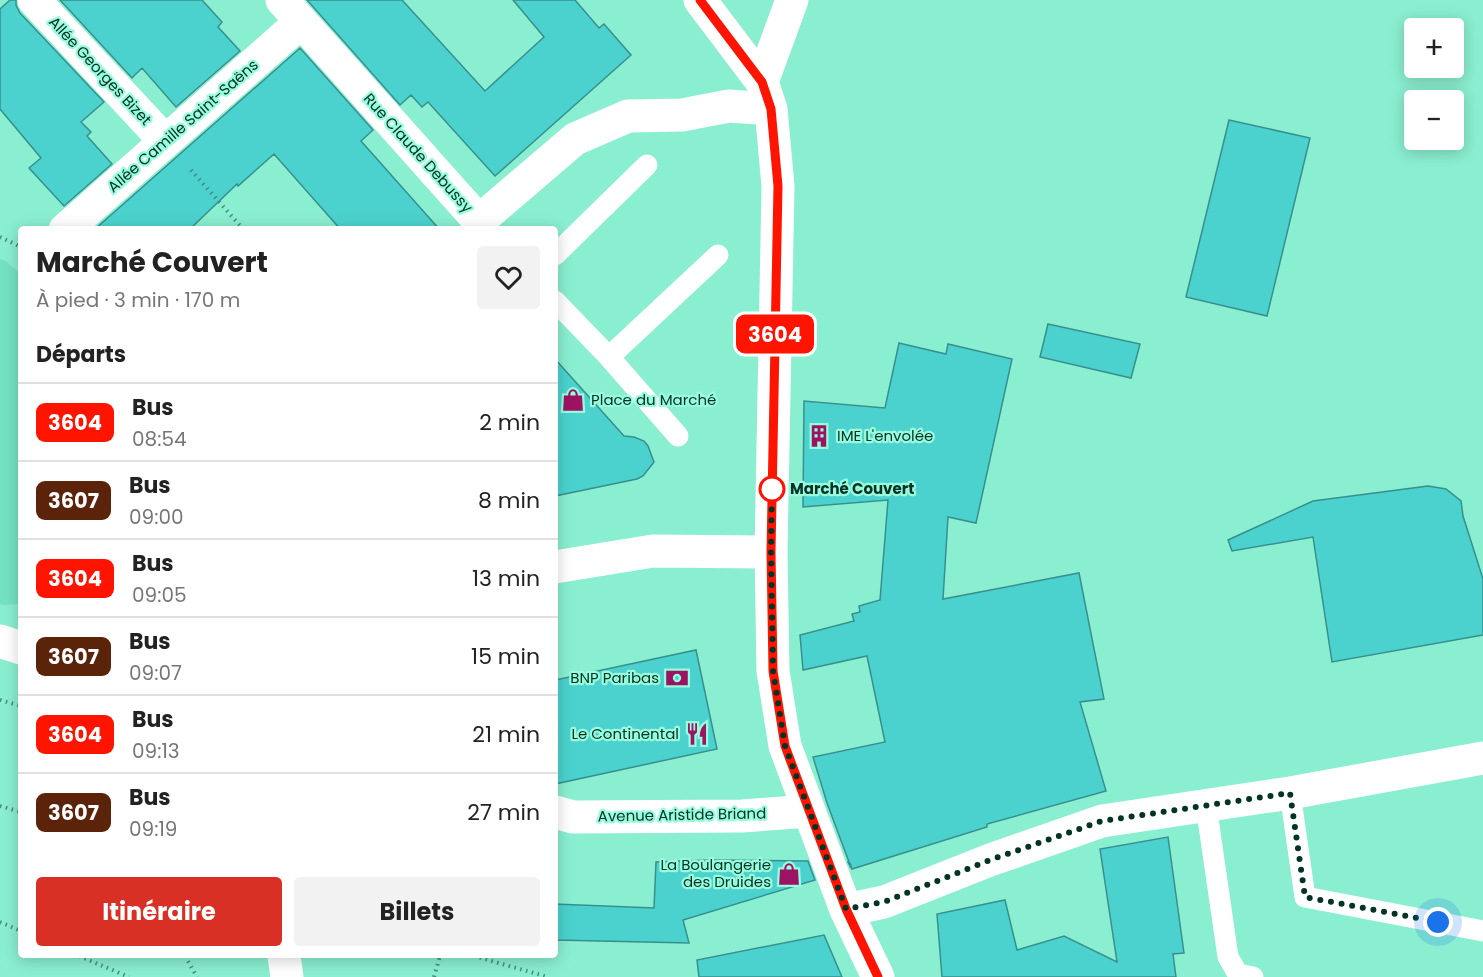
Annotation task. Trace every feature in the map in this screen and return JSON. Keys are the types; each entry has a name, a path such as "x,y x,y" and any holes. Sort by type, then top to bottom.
{"street":[{"name":"Allée Georges Bizet","path":"34,0 165,141"},
{"path":"700,0 767,96"},
{"path":"792,0 767,96 778,186 771,552 773,671 785,746 846,909 878,977"},
{"name":"Allée Camille Saint-Saëns","path":"69,226 165,141 292,11"},
{"name":"Rue Claude Debussy","path":"292,11 478,226"},
{"name":"Rue Claude Debussy","path":"480,226 575,139 628,116 682,115 767,96"},
{"path":"558,567 653,551 771,552"},
{"path":"0,641 18,647"},
{"path":"846,909 884,902 990,860 1102,821 1290,793 1483,758"},
{"name":"Avenue Aristide Briand","path":"558,813 573,817 742,816 809,811"},
{"path":"284,958 287,977"}],"lane":[{"path":"558,252 647,165"},
{"path":"609,357 718,255"},
{"path":"558,304 609,357 678,436"},
{"path":"1290,793 1305,897 1483,931"},
{"path":"1206,805 1228,957 1238,974 1253,977"}],"path":[{"path":"165,141 240,226"},
{"path":"0,237 18,246"},
{"path":"0,700 18,705"},
{"path":"0,806 18,811"},
{"path":"0,922 18,930"},
{"path":"84,958 129,977"},
{"path":"186,958 197,977"},
{"path":"434,977 440,958"},
{"path":"481,958 548,977"}],"shaded area":[{"path":"0,259 6,261 18,272 18,604 0,604"}],"building":[{"path":"10,0 16,0 20,13 104,102 81,122 91,132 87,136 112,164 64,206 29,168 41,158 0,109 0,9"},
{"path":"60,0 202,0 222,22 218,27 240,51 176,107 142,68 132,78"},
{"path":"307,0 402,0 485,91 544,37 513,0 575,0 599,28 604,24 631,55 495,176 428,102 422,107 411,95 400,105"},
{"path":"300,48 373,130 361,141 436,226 337,226 274,154 238,186 237,184 193,226 99,226"},
{"path":"1229,120 1310,138 1267,316 1186,297"},
{"path":"1048,324 1140,344 1131,378 1040,357"},
{"path":"899,343 946,354 948,344 1012,359 976,523 948,517 943,599 1079,573 1104,699 1080,702 1106,791 987,824 987,827 852,869 827,803 813,757 885,742 867,656 803,670 800,635 854,621 852,614 860,612 859,606 880,600 888,500 803,507 804,401 885,408"},
{"name":"Place du Marché","path":"558,362 624,436 644,441 648,446 654,462 643,476 558,495"},
{"path":"1428,486 1446,489 1461,501 1463,516 1483,579 1483,635 1332,662 1313,537 1232,551 1228,540 1313,501"},
{"path":"696,650 717,749 558,783 558,679"},
{"path":"1168,837 1184,953 1173,954 1176,977 942,977 937,914 1005,900 1017,950 1064,936 1117,962 1100,849"},
{"path":"808,861 815,880 683,920 689,943 558,940 558,904 654,908 656,862"},
{"path":"824,935 842,977 699,977 697,960"}],"bus line":[{"name":"3604","path":"700,0 762,82 771,109 778,186 771,552 773,671 785,746 846,909 878,977"}],"place":[{"name":"Place du Marché","path":"573,400"},
{"name":"IME L'envolée","path":"819,436"},
{"name":"Marché Couvert","path":"772,489"},
{"name":"BNP Paribas","path":"677,678"},
{"name":"Le Continental","path":"697,734"},
{"name":"La Boulangerie des Druides","path":"789,874"}],"route":[{"path":"772,489 772,483 773,671 785,746 846,909 884,902 990,860 1102,821 1290,793 1305,897 1438,922"}]}
